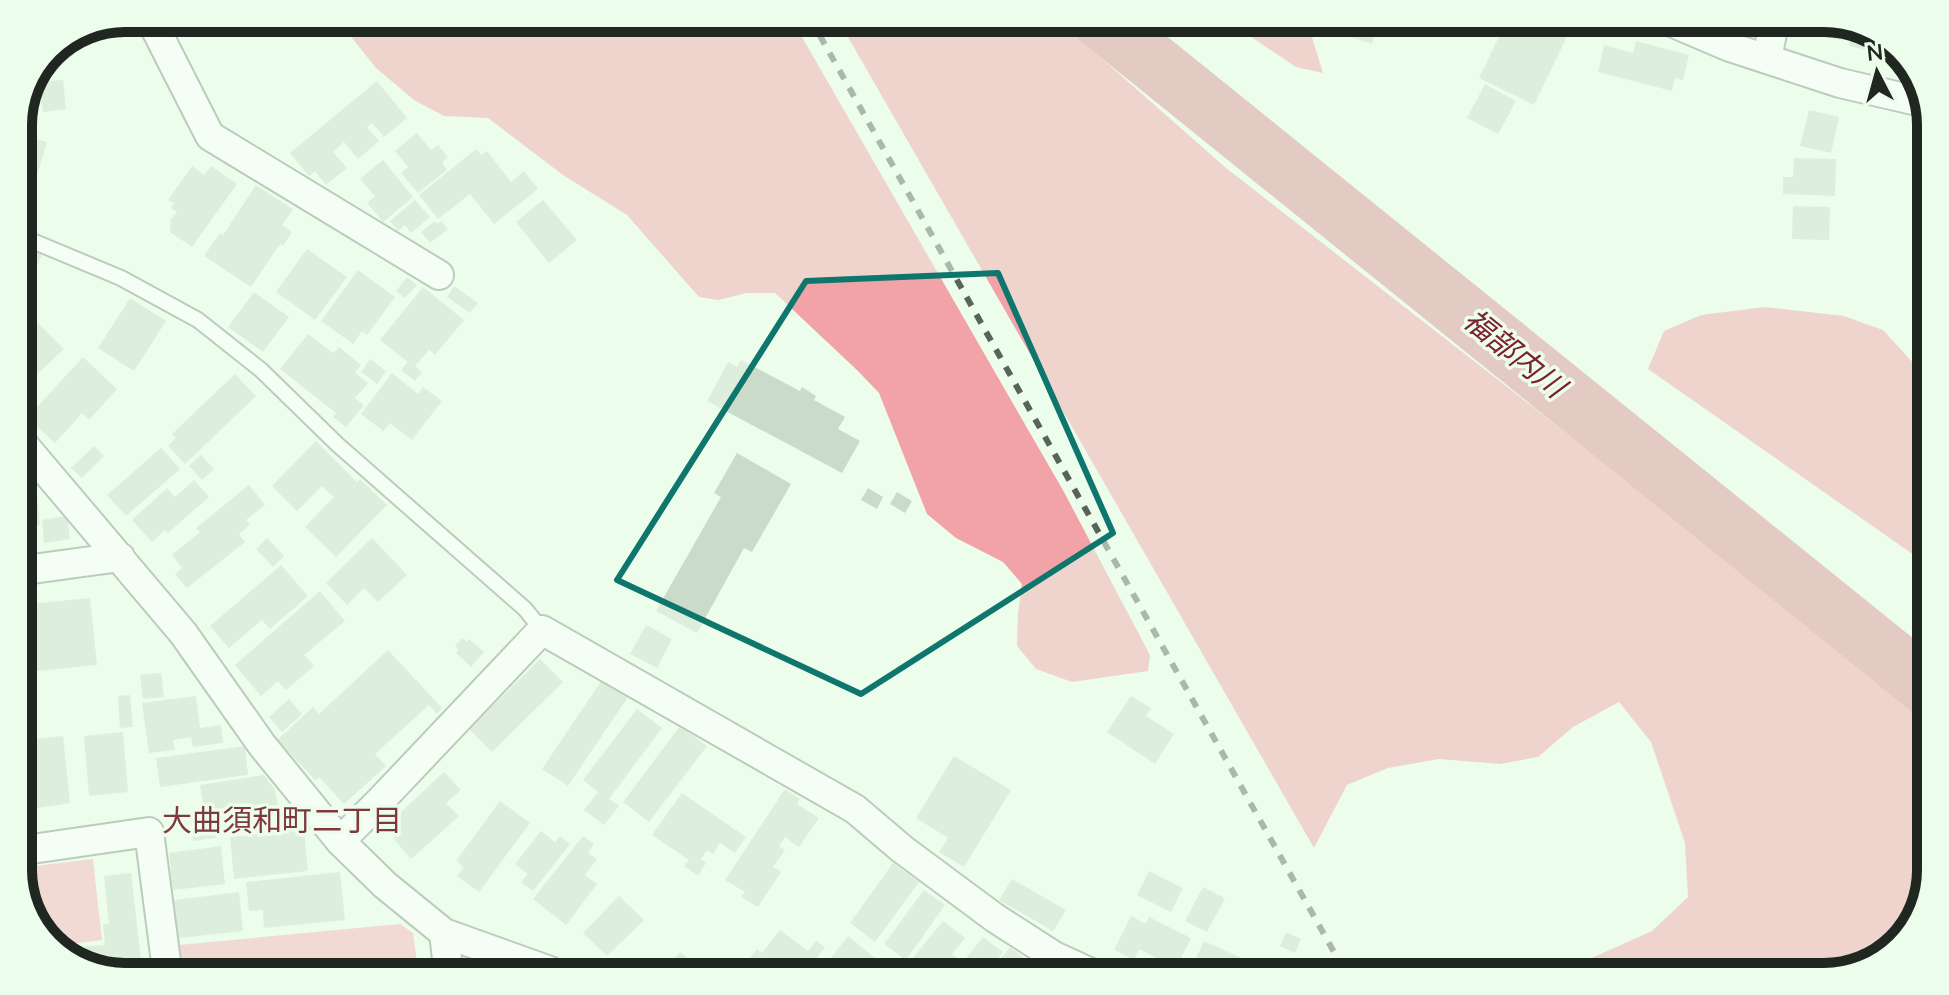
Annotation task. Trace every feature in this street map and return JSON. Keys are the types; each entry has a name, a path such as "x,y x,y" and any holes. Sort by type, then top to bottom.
{"street":[{"path":"157,32 210,136 439,275"},
{"path":"1695,32 1730,47 1840,83 1913,100"},
{"path":"1767,59 1772,32"},
{"path":"32,454 183,633 262,745 340,841 385,885 444,933 528,963"},
{"path":"32,569 120,557"},
{"path":"340,841 542,630 855,809 902,849 995,918 1069,963"},
{"path":"32,849 149,832 166,963"},
{"path":"444,933 447,963"}],"lane":[{"path":"32,241 121,278 198,320 261,370 338,445 525,609 542,630"}],"highlighted area":[{"path":"998,273 1113,533 861,694 617,580 806,281"}],"shaded area":[{"path":"799,32 1064,492 1150,655 1148,671 1072,682 1036,669 1017,646 1022,584 1003,562 956,538 927,514 879,393 775,293 747,293 718,300 699,297 627,215 563,175 488,118 444,116 414,100 376,68 348,33"},
{"path":"845,32 1072,32 1226,168 1723,555 1917,713 1917,870 1912,900 1901,922 1885,940 1848,960 1824,963 1585,961 1652,931 1688,897 1685,843 1651,742 1619,702 1573,727 1538,757 1500,764 1439,759 1388,768 1347,785 1314,848"},
{"path":"1244,32 1310,32 1323,73 1296,67"},
{"path":"1765,307 1844,316 1883,330 1917,367 1917,557 1648,369 1664,331 1701,315"},
{"path":"93,859 102,940 69,944 55,931 37,900 32,866"},
{"path":"400,924 413,933 417,963 181,963 179,945"}],"building":[{"path":"1334,32 1376,32 1372,44"},
{"path":"1501,32 1569,32 1534,105 1479,78"},
{"path":"1829,33 1842,34 1841,40 1828,37"},
{"path":"1851,36 1883,54 1849,46"},
{"path":"1636,41 1689,55 1683,80 1675,78 1672,91 1598,72 1604,45 1633,53"},
{"path":"63,80 66,109 43,112 40,89 43,82"},
{"path":"377,81 407,118 384,137 372,123 367,127 379,141 358,159 344,142 333,152 347,168 326,185 315,171 309,176 290,153"},
{"path":"1485,84 1516,101 1498,134 1467,118"},
{"path":"1809,110 1839,117 1831,153 1800,146"},
{"path":"417,133 431,150 438,145 448,157 442,163 447,170 418,193 401,173 408,167 395,151"},
{"path":"32,138 47,142 32,192"},
{"path":"476,149 481,155 487,151 511,182 524,171 538,189 494,224 470,194 438,219 419,195"},
{"path":"1794,158 1836,159 1835,196 1783,194 1783,177 1793,177"},
{"path":"383,160 413,197 383,222 367,203 375,196 360,179"},
{"path":"192,166 204,175 211,166 237,184 192,247 170,232 171,219 177,212 171,208 174,203 168,200"},
{"path":"256,185 293,209 282,225 292,232 283,246 280,244 251,287 204,256 220,233 223,235"},
{"path":"415,200 430,217 411,233 405,225 398,231 390,221"},
{"path":"543,200 577,240 549,263 516,222"},
{"path":"1793,206 1830,207 1829,240 1792,239"},
{"path":"435,221 437,224 441,221 448,229 430,243 421,232"},
{"path":"307,249 347,277 315,320 276,292"},
{"path":"32,250 42,255 35,269 32,268"},
{"path":"358,270 395,297 367,335 362,331 353,344 321,321"},
{"path":"407,277 417,285 405,298 396,291"},
{"path":"454,286 478,303 470,313 447,297"},
{"path":"423,287 464,320 435,355 429,350 415,366 422,372 415,381 401,370 408,362 380,340"},
{"path":"254,292 289,317 263,352 228,327"},
{"path":"130,298 166,321 134,371 98,348"},
{"path":"38,323 64,349 34,377 38,381 32,386 32,329"},
{"path":"308,334 333,353 339,347 361,365 355,373 368,383 355,398 364,405 346,427 333,417 336,413 280,369"},
{"path":"83,357 117,389 89,420 82,413 55,443 32,422 32,413"},
{"path":"370,359 386,371 377,384 361,372"},
{"path":"741,360 800,391 802,387 816,396 814,400 845,417 838,429 860,441 842,473 707,401 728,362 737,367"},
{"path":"392,373 418,394 423,387 442,401 412,440 390,423 383,431 361,414"},
{"path":"235,374 256,396 185,464 168,446 176,438 172,434"},
{"path":"316,441 357,482 360,479 387,505 336,557 305,527 334,497 322,486 297,511 272,486"},
{"path":"94,446 104,456 82,478 71,468"},
{"path":"161,448 180,469 126,516 107,495"},
{"path":"737,453 791,484 752,552 744,548 697,633 656,611 721,497 714,493"},
{"path":"201,455 214,469 202,480 189,466"},
{"path":"194,480 209,497 168,533 165,530 152,542 132,520 167,488 175,497"},
{"path":"249,485 265,505 246,520 250,525 239,534 245,542 187,588 175,574 182,568 172,555 200,532 196,528"},
{"path":"32,487 36,487 40,525 32,526"},
{"path":"868,488 883,497 877,509 861,500"},
{"path":"897,492 912,501 905,513 890,504"},
{"path":"67,516 70,539 44,543 42,520"},
{"path":"267,538 284,556 273,567 256,549"},
{"path":"372,538 407,575 378,602 364,588 347,605 326,583"},
{"path":"281,565 308,596 270,629 262,620 229,648 210,626"},
{"path":"320,591 345,621 304,655 314,666 286,690 278,681 261,696 235,665"},
{"path":"90,598 97,665 32,672 32,604"},
{"path":"646,625 672,639 657,668 630,654"},
{"path":"462,638 467,642 469,639 484,652 471,667 456,653 459,650 455,646"},
{"path":"388,650 442,708 437,714 429,705 375,754 386,766 344,804 319,777 315,780 277,740 313,707 319,714"},
{"path":"540,659 563,682 492,752 469,729"},
{"path":"161,673 164,697 143,699 140,675"},
{"path":"604,677 630,694 568,786 542,769"},
{"path":"130,695 133,727 120,728 118,696"},
{"path":"196,696 200,728 221,725 223,743 193,747 191,737 173,740 175,750 149,753 142,703"},
{"path":"1131,696 1151,708 1146,716 1174,734 1155,764 1107,732"},
{"path":"289,699 302,714 282,732 269,717"},
{"path":"637,709 662,728 609,799 619,806 604,825 584,810 598,792 583,780"},
{"path":"680,726 707,746 649,822 623,802"},
{"path":"123,732 128,792 89,796 84,736"},
{"path":"63,736 70,803 36,808 35,794 32,794 32,739"},
{"path":"245,746 248,775 160,787 156,758"},
{"path":"954,756 1011,790 964,867 939,852 948,838 916,818"},
{"path":"444,772 461,790 446,803 459,816 411,859 393,838 398,833 389,823"},
{"path":"264,775 275,790 278,805 205,817 200,785"},
{"path":"785,789 800,799 797,804 819,818 799,847 785,837 779,846 785,850 773,867 781,872 758,907 741,897 745,892 725,880"},
{"path":"682,793 746,837 735,853 720,843 713,854 707,850 701,859 706,863 698,876 684,866 689,860 652,835"},
{"path":"500,801 530,823 479,892 457,876 464,867 456,861"},
{"path":"214,820 216,838 193,841 191,823"},
{"path":"304,830 308,871 234,879 230,837"},
{"path":"541,831 555,842 560,836 570,844 533,891 521,882 528,874 515,864"},
{"path":"583,836 594,844 588,853 597,859 585,875 597,884 566,925 533,899"},
{"path":"221,846 225,884 173,890 169,853"},
{"path":"893,863 919,882 875,942 850,923"},
{"path":"1149,871 1183,888 1171,912 1137,895"},
{"path":"340,872 345,920 264,928 263,910 249,911 246,882"},
{"path":"131,873 141,963 101,960 79,950 78,947 105,945 103,924 109,924 104,876"},
{"path":"1012,879 1066,910 1053,931 999,900"},
{"path":"1203,887 1225,898 1207,932 1185,921"},
{"path":"924,890 945,905 906,960 884,944"},
{"path":"239,892 243,931 178,938 174,900"},
{"path":"619,896 644,920 607,956 583,933"},
{"path":"1131,916 1146,924 1149,917 1191,938 1178,963 1166,963 1139,949 1134,960 1114,950"},
{"path":"943,921 965,938 952,954 961,961 959,963 909,963"},
{"path":"780,930 808,951 816,941 825,947 813,963 746,963 757,949 762,953"},
{"path":"1286,932 1301,939 1295,953 1280,946"},
{"path":"848,936 879,961 877,963 827,963"},
{"path":"983,937 1003,952 994,963 962,963"},
{"path":"1204,941 1253,963 1194,963"},
{"path":"1010,947 1030,963 997,963"},
{"path":"680,952 693,963 671,963"},
{"path":"1279,957 1294,963 1277,963"}],"waterway":[{"name":"福部内川","path":"1115,32 1917,679"}],"railway":[{"path":"818,32 1340,963"}],"district":[{"name":"大曲須和町二丁目","path":"282,821"}]}
